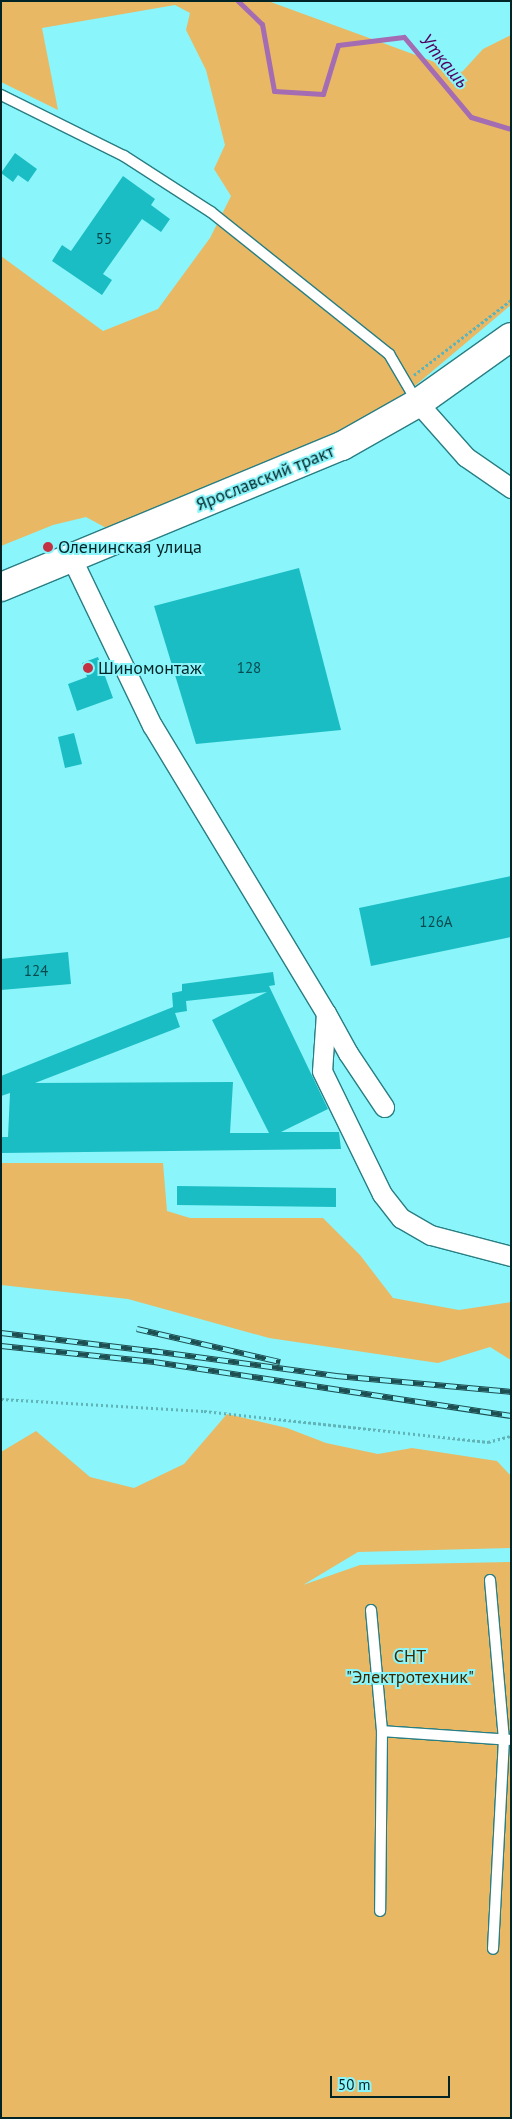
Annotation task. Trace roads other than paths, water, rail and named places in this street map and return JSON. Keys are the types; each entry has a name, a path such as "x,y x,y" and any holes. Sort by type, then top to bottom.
{"street":[{"name":"Ярославский тракт","path":"1,587 342,446 412,392 511,337"},
{"path":"412,392 466,457 511,488"},
{"path":"72,557 152,725 326,1013 348,1054 384,1107"},
{"path":"326,1013 322,1071 382,1194 402,1218 431,1236 511,1256"}],"lane":[{"path":"1,95 124,156 211,212 389,354 412,392"},
{"path":"490,1580 507,1740 493,1949"},
{"path":"372,1610 382,1731 380,1911"},
{"path":"382,1731 507,1740"}],"waterway":[{"name":"Уткашь","path":"238,1 262,24 274,91 323,94 338,45 404,37 471,117 511,129"}],"railway":[{"path":"137,1329 280,1362"},
{"path":"1,1333 159,1352"},
{"path":"1,1346 154,1362 511,1416"},
{"path":"152,1351 336,1376 511,1392"}],"place":[{"name":"Оленинская улица","path":"48,547"},
{"name":"Шиномонтаж","path":"88,668"}],"park label":[{"name":"СНТ \"Электротехник\"","path":"410,1667"}]}
